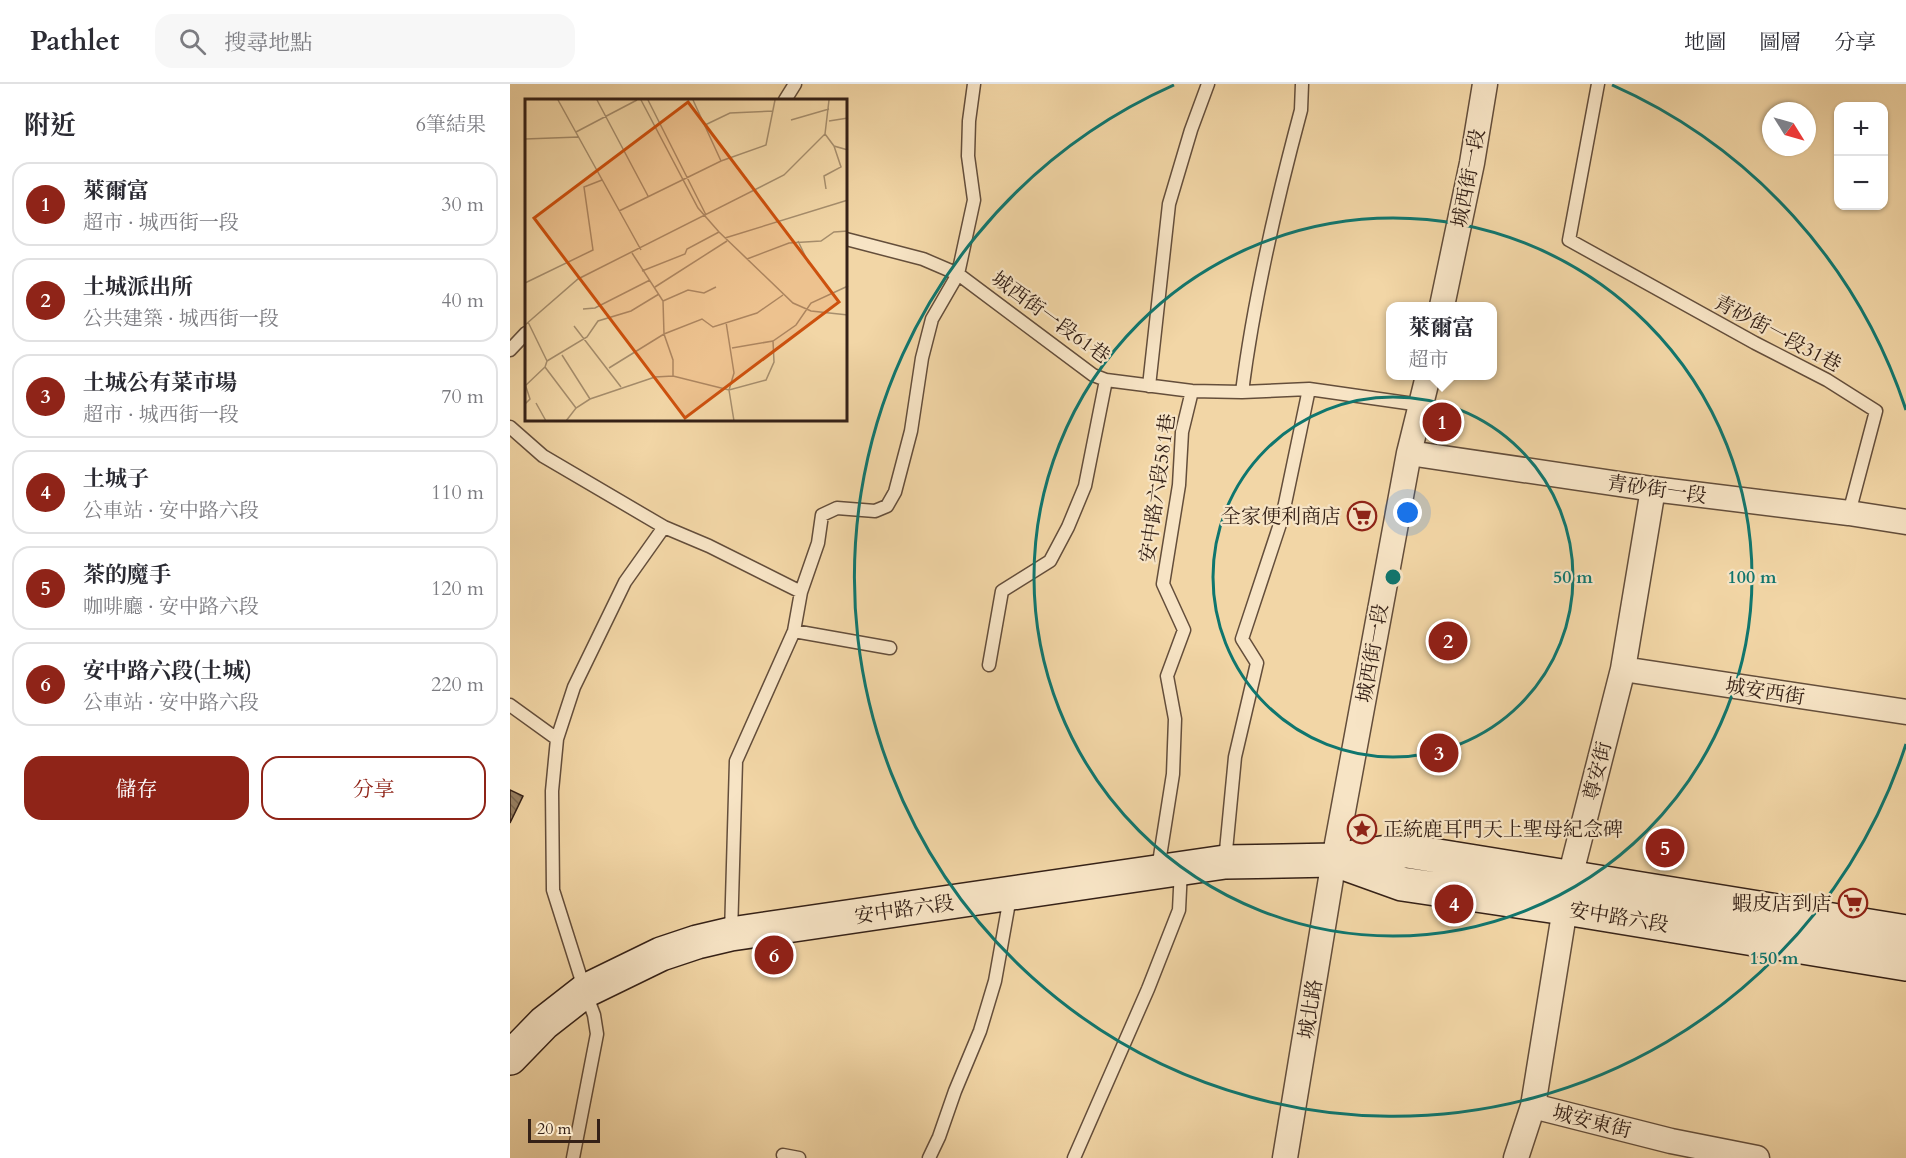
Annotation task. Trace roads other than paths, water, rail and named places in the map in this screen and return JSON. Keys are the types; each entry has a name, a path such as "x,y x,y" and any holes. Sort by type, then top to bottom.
{"street":[{"name":"城西街一段","path":"1443,302 1472,162 1485,84"},
{"name":"城西街一段","path":"1334,860 1409,453 1427,380"},
{"name":"青砂街一段","path":"1409,453 1653,489 1906,522"},
{"name":"尊安街","path":"1516,1158 1533,1106 1568,892 1623,669 1653,489"},
{"name":"城安西街","path":"1623,669 1906,712"},
{"name":"安中路六段","path":"510,1058 544,1023 585,991 661,954 730,934 1169,869 1225,862 1334,860 1401,850 1568,892 1906,964"},
{"name":"城北路","path":"1285,1158 1334,860"},
{"name":"安中路六段","path":"1568,892 1906,932"},
{"name":"城安東街","path":"1533,1106 1671,1141 1751,1157"}],"lane":[{"path":"786,99 795,84"},
{"path":"730,934 735,761 794,631 801,592 818,543 822,515 837,508 875,510 887,506 894,492 911,431 921,358 932,319 958,274 974,200 968,156 969,121 974,84"},
{"path":"1149,386 1169,204 1191,130 1208,84"},
{"path":"1242,392 1248,343 1263,269 1301,110 1302,84"},
{"name":"青砂街一段31巷","path":"1598,84 1569,240 1755,343 1827,380 1876,411 1849,513"},
{"name":"城西街一段61巷","path":"848,240 923,259 958,274 1093,375 1106,380 1192,391 1242,392 1309,389 1421,405"},
{"path":"510,350 525,334"},
{"path":"989,665 1002,591 1050,561 1068,527 1085,486 1106,380"},
{"path":"1225,862 1235,757 1257,663 1242,639 1282,518 1309,389"},
{"name":"安中路六段581巷","path":"1074,1158 1148,988 1179,910 1169,869 1175,719 1167,676 1184,630 1163,584 1179,484 1182,432 1192,391"},
{"path":"510,427 543,456 664,527 709,546 801,592"},
{"path":"573,1158 597,1034 594,1015 553,890 552,791 557,739 574,687 625,582 664,527"},
{"path":"794,631 890,648"},
{"path":"510,705 557,739"},
{"path":"929,1158 980,1031 995,981 1010,894"},
{"path":"783,1155 799,1158"}],"place":[{"name":"萊爾富","path":"1442,422"},
{"name":"全家便利商店","path":"1362,516"},
{"name":"土城派出所","path":"1448,641"},
{"name":"土城公有菜市場","path":"1439,753"},
{"name":"正統鹿耳門天上聖母紀念碑","path":"1362,829"},
{"name":"茶的魔手","path":"1665,848"},
{"name":"蝦皮店到店","path":"1853,903"},
{"name":"土城子","path":"1454,904"},
{"name":"安中路六段(土城)","path":"774,955"}]}
